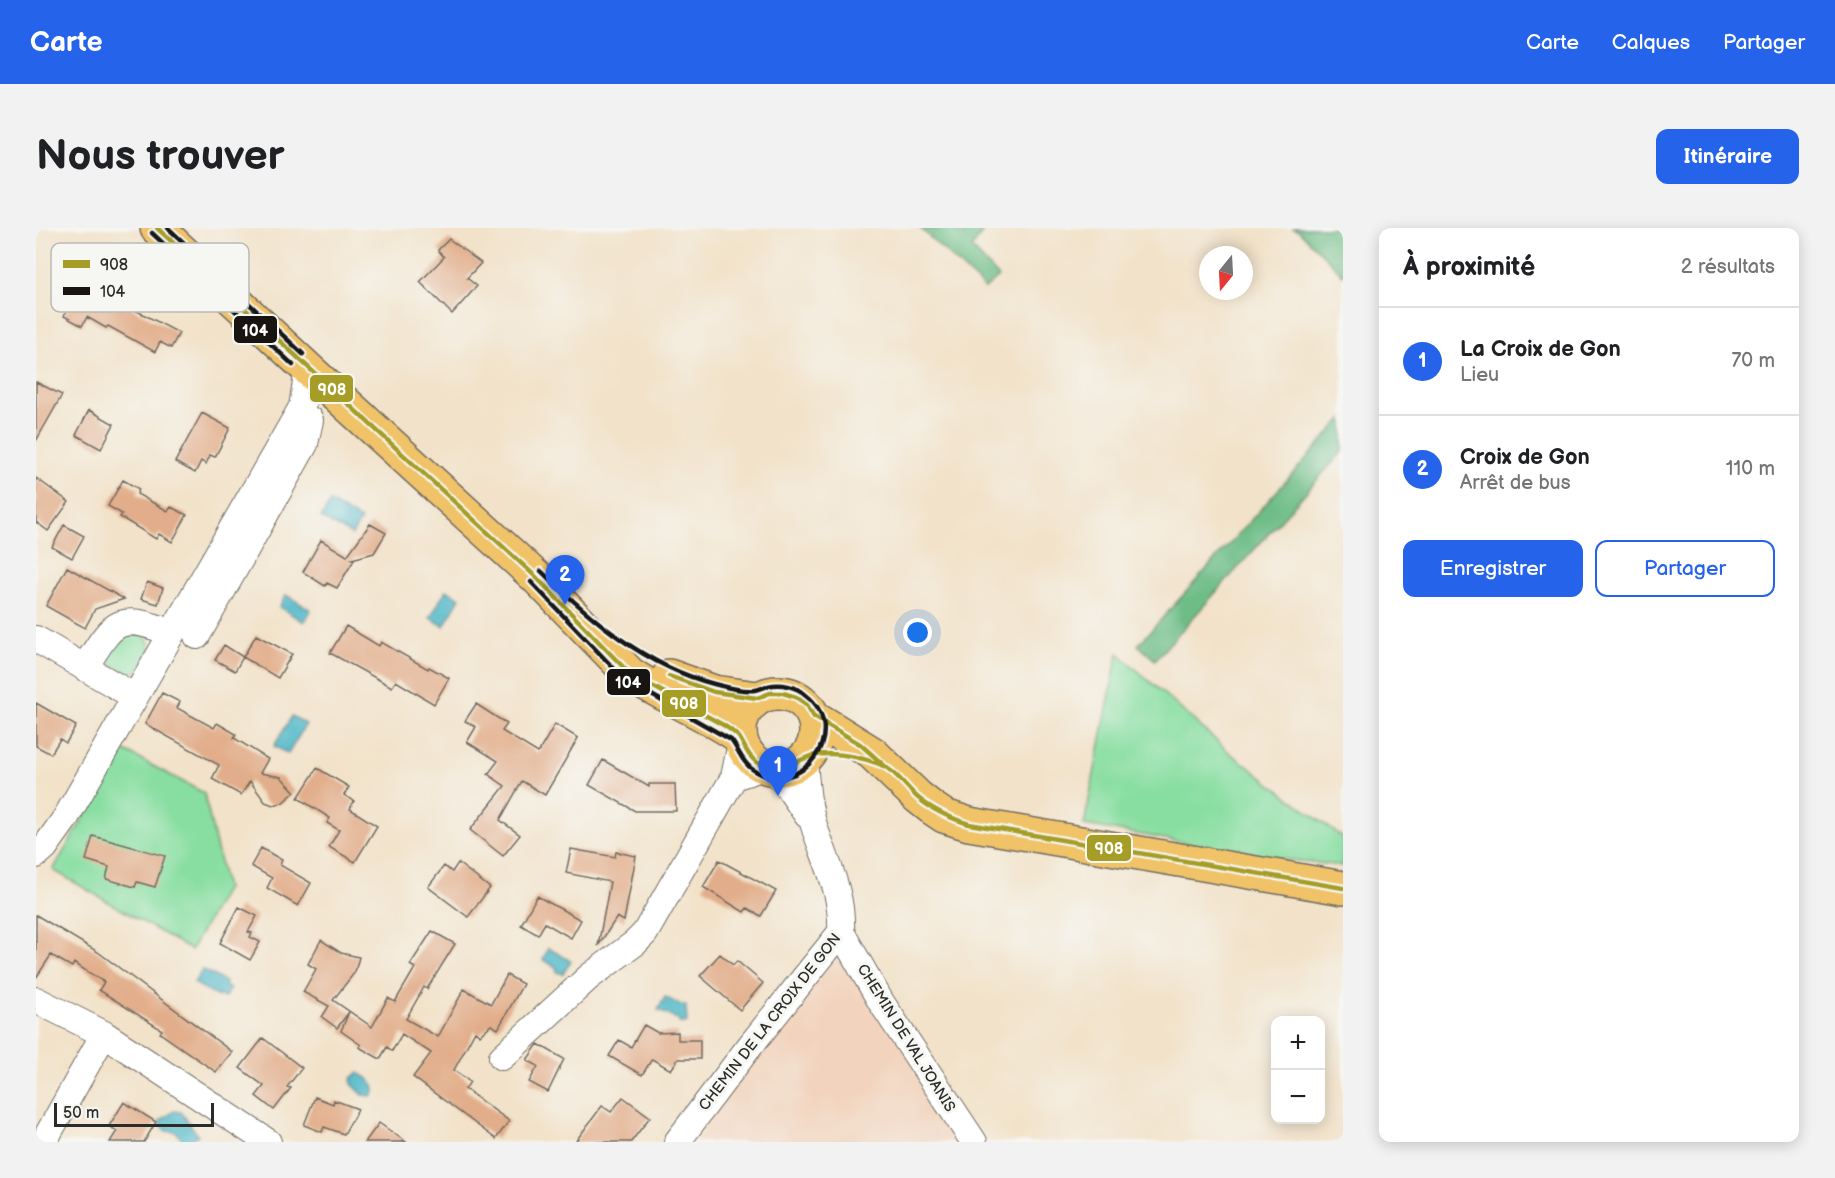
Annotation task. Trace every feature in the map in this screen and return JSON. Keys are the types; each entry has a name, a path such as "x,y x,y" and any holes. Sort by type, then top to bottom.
{"main road":[{"path":"157,228 173,243"},
{"path":"247,312 565,605 630,674 703,714 740,740"},
{"path":"565,605 645,664 676,680 714,692 757,699"},
{"path":"805,759 816,739 814,717 807,705 796,697 783,693 770,693 748,706 739,726 740,740 746,753 754,761 756,771 788,768 805,759 822,754 847,756 883,764"},
{"path":"814,717 872,753 932,808 944,816 969,824 1343,888"}],"street":[{"path":"184,634 302,407 308,369"},
{"path":"286,434 310,420 338,396"},
{"path":"36,855 45,847 65,819 135,697 184,634 305,444 310,420"},
{"path":"85,667 106,634 121,623 142,622 184,634"},
{"path":"36,639 135,697"},
{"name":"CHEMIN DE LA CROIX DE GON","path":"677,1142 841,932 842,910 838,889 815,828 806,793 805,759"},
{"path":"502,1057 589,977 645,933 756,771"},
{"name":"CHEMIN DE LA CROIX DE GON","path":"756,771 783,780 815,828"},
{"name":"CHEMIN DE VAL JOANIS","path":"841,932 888,1012 974,1142"},
{"path":"36,1000 104,1034 268,1142"},
{"path":"48,1134 104,1034"}],"shaded area":[{"path":"847,945 980,1142 696,1142 737,1079"}],"green space":[{"path":"920,228 953,228 963,235 968,228 985,228 972,248 999,277 985,289"},
{"path":"1292,228 1343,228 1343,275 1299,231"},
{"path":"1343,418 1343,451 1155,660 1138,645"},
{"path":"142,633 149,643 150,651 141,669 125,672 116,668 107,654 115,634"},
{"path":"1118,653 1230,753 1343,838 1343,866 1281,859 1084,825"},
{"path":"123,750 204,793 226,888 191,950 53,870"}],"water":[{"path":"330,502 361,520 352,535 321,518"},
{"path":"446,590 460,598 444,626 430,618"},
{"path":"286,595 311,610 304,622 279,607"},
{"path":"292,716 306,724 288,754 274,746"},
{"path":"548,948 571,961 563,974 557,972 556,967 543,960"},
{"path":"202,969 225,982 225,986 230,989 224,998 194,983"},
{"path":"665,997 680,1005 686,1005 687,1023 679,1023 679,1020 658,1010"},
{"path":"358,1073 372,1083 374,1092 371,1096 363,1095 352,1084 351,1079"},
{"path":"174,1111 181,1112 198,1135 189,1142 185,1142 176,1132 165,1131 159,1122"}],"building":[{"path":"449,239 481,263 467,278 477,286 452,314 420,282 444,257 438,250"},
{"path":"66,312 139,312 179,333 171,348 160,342 155,352 87,317 82,326 64,316"},
{"path":"36,382 62,395 36,441"},
{"path":"89,410 114,424 101,449 76,435"},
{"path":"202,413 230,428 215,457 210,455 206,464 201,461 195,473 175,462"},
{"path":"36,478 69,502 48,531 36,522"},
{"path":"123,480 139,489 137,494 168,511 171,507 187,515 172,542 159,534 156,539 120,517 122,514 108,506"},
{"path":"370,524 386,533 374,553 352,559 354,560 337,588 327,583 325,586 303,572 321,540 347,556"},
{"path":"64,525 84,536 72,558 52,547"},
{"path":"67,567 124,599 95,609 85,628 46,606"},
{"path":"147,582 163,588 158,604 141,599"},
{"path":"346,626 379,646 381,642 428,669 429,667 449,678 434,704 396,681 392,687 330,653"},
{"path":"256,635 292,654 278,678 243,657"},
{"path":"224,645 243,657 235,671 215,660"},
{"path":"162,693 180,702 177,708 214,728 217,723 236,734 234,738 268,759 260,773 281,777 295,792 282,803 273,805 265,802 250,781 241,795 212,779 219,765 145,724"},
{"path":"36,703 76,726 66,743 60,739 51,754 36,746"},
{"path":"476,704 507,724 502,731 538,753 555,724 578,738 545,795 522,781 500,820 520,835 503,856 470,830 505,786 488,774 498,761 467,742 476,727 465,721"},
{"path":"603,760 649,787 649,784 675,784 676,811 635,811 589,785"},
{"path":"317,768 349,787 344,795 354,801 350,809 377,826 355,862 329,847 339,830 327,823 330,818 298,798"},
{"path":"93,836 165,856 155,887 137,882 135,887 106,879 109,867 86,860"},
{"path":"261,848 282,860 280,865 311,883 298,906 267,888 272,878 251,866"},
{"path":"571,849 615,857 616,852 636,856 624,921 617,917 598,946 610,882 566,873"},
{"path":"719,860 776,891 761,916 747,908 744,912 703,887"},
{"path":"458,863 490,888 468,917 428,887 444,866 452,872"},
{"path":"537,896 581,920 571,938 545,923 538,935 521,925"},
{"path":"239,907 257,916 248,932 252,933 250,937 260,942 250,960 220,943"},
{"path":"36,915 98,952 232,1052 216,1072 160,1033 162,1030 99,990 104,982 74,963 72,967 51,955 36,978"},
{"path":"432,931 455,944 427,989 424,987 406,1019 438,1037 464,989 491,1004 507,975 523,984 498,1029 491,1025 480,1035 475,1031 454,1070 470,1082 465,1089 509,1121 496,1139 413,1077 431,1053 402,1034 392,1051 387,1047 380,1059 359,1047 361,1045 341,1031 349,1012 337,1028 322,1017 329,1006 303,992 316,969 308,964 321,940 341,953 359,957 355,972 333,1000 372,1027 388,998 395,1002 415,968 410,965"},
{"path":"720,954 733,965 737,961 763,983 740,1010 700,976"},
{"path":"644,1025 658,1033 678,1032 678,1040 700,1040 700,1059 678,1059 671,1070 652,1059 642,1075 609,1056 619,1040 631,1047"},
{"path":"263,1038 302,1068 287,1087 291,1088 274,1110 256,1096 264,1086 240,1068"},
{"path":"538,1044 564,1059 548,1092 529,1082 538,1066 527,1060"},
{"path":"315,1097 333,1104 334,1100 358,1109 344,1134 324,1127 322,1132 304,1125"},
{"path":"623,1097 650,1117 631,1142 575,1142 602,1106 611,1112"},
{"path":"124,1102 156,1122 144,1142 110,1142 117,1131 109,1126"},
{"path":"379,1123 406,1142 365,1142"}],"transit line":[{"name":"908","path":"157,228 173,243"},
{"name":"104","path":"168,228 184,243"},
{"name":"104","path":"152,233 163,243"},
{"name":"104","path":"249,304 303,354"},
{"name":"104","path":"236,312 293,365"},
{"name":"908","path":"248,312 536,577 630,674 725,726 739,737 750,756 761,765 769,768 782,768 809,757 824,754 856,757 885,767 929,806 969,824 1343,888"},
{"name":"104","path":"531,582 625,680 731,740 752,769 770,777 787,776 802,770 814,758 822,743 824,726 819,710 802,692 793,687 778,685 757,690 734,689 689,676 665,666 600,624 541,571"},
{"name":"908","path":"669,676 714,692 757,698 770,693 783,693 796,697 807,705 814,717 860,744 887,768"}],"place":[{"name":"Croix de Gon","path":"565,605"},
{"name":"La Croix de Gon","path":"778,796"}]}
